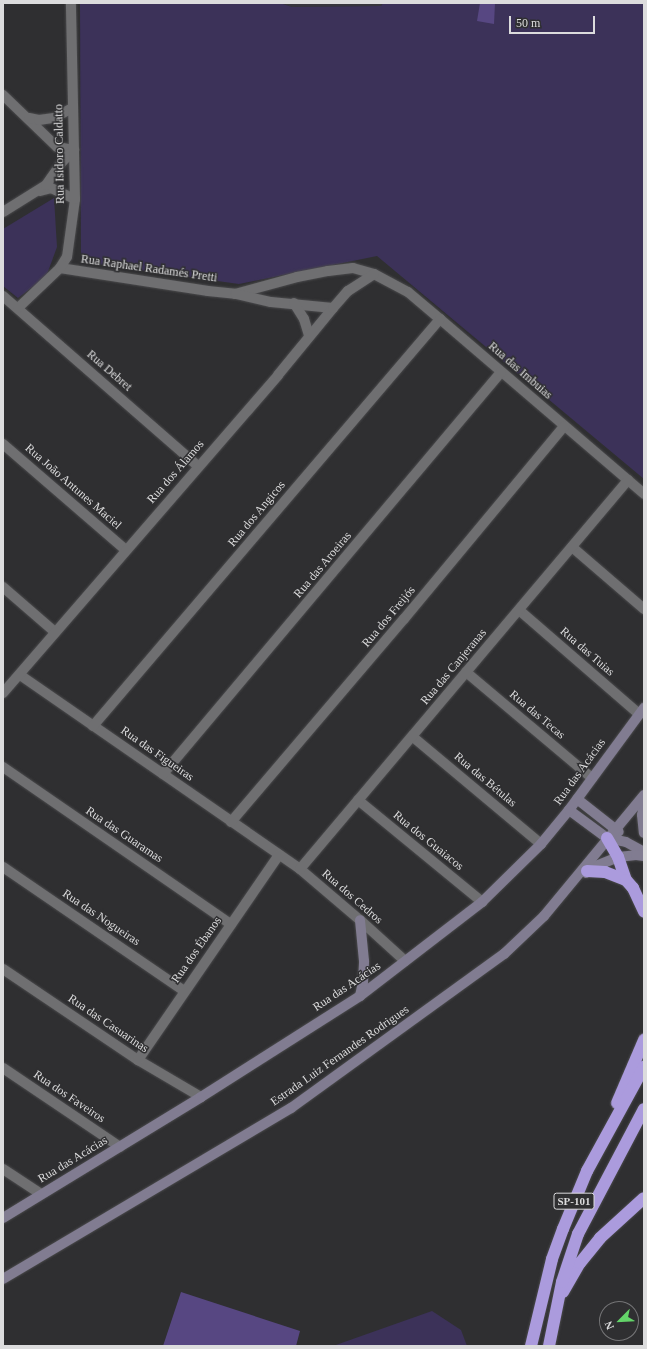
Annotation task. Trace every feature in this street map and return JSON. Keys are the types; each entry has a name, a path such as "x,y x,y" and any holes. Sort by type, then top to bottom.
{"highway":[{"path":"607,838 618,856 626,880"},
{"path":"588,872 605,872 626,880 634,888 644,912"},
{"path":"587,1171 644,1040"},
{"name":"SP-101","path":"531,1346 552,1259 587,1171 644,1067"},
{"name":"SP-101","path":"549,1346 566,1264 578,1234 644,1109"},
{"path":"558,1304 580,1263 597,1242 644,1198"}],"street":[{"name":"Rua Isidoro Caldatto","path":"18,308 60,268 67,257 75,200 70,4"},
{"path":"3,95 29,118 57,147 74,150"},
{"path":"29,118 39,120 54,118 72,108"},
{"path":"3,212 46,185 63,161 74,150"},
{"path":"36,192 51,188 75,200"},
{"name":"Rua Raphael Radamés Pretti","path":"60,268 235,294 271,302 294,303 333,308"},
{"name":"Rua Raphael Radamés Pretti","path":"235,294 297,277 328,271 353,268 374,274"},
{"name":"Rua dos Álamos","path":"3,693 278,375 309,335 348,291 374,274"},
{"name":"Rua das Imbuias","path":"374,274 408,292 644,494"},
{"name":"Rua Debret","path":"3,296 198,466"},
{"path":"294,303 304,319 309,335"},
{"name":"Rua dos Angicos","path":"94,726 440,319"},
{"name":"Rua das Aroeiras","path":"163,774 501,372"},
{"name":"Rua dos Freijós","path":"231,822 404,619 564,426"},
{"name":"Rua João Antunes Maciel","path":"3,444 126,550"},
{"name":"Rua das Canjeranas","path":"300,869 413,737 628,480"},
{"path":"572,547 644,609"},
{"path":"3,587 55,632"},
{"name":"Rua das Tuias","path":"519,610 642,711"},
{"name":"Rua das Tecas","path":"466,672 592,778"},
{"name":"Rua das Figueiras","path":"20,674 279,855"},
{"name":"Rua das Acácias","path":"3,1218 201,1097 360,996 482,902 541,844 569,810 642,711"},
{"name":"Rua das Bétulas","path":"413,737 541,844"},
{"name":"Rua das Guaramas","path":"3,767 231,924"},
{"name":"Estrada Luiz Fernandes Rodrigues","path":"3,1279 291,1108 504,954 544,916 644,795"},
{"path":"577,799 617,828 626,842"},
{"name":"Rua dos Guaiacos","path":"358,800 482,902"},
{"path":"644,803 642,815 644,833"},
{"path":"569,810 607,838 626,842 644,852"},
{"name":"Rua dos Ébanos","path":"138,1060 184,991 279,855"},
{"name":"Rua dos Cedros","path":"279,855 300,869 360,920 405,962"},
{"path":"573,882 618,856 644,856"},
{"name":"Rua das Nogueiras","path":"3,867 184,991"},
{"path":"360,920 364,961 363,982 360,996"},
{"name":"Rua das Casuarinas","path":"3,969 138,1060 201,1097"},
{"name":"Rua dos Faveiros","path":"3,1068 120,1147"},
{"path":"3,1169 41,1194"}],"shaded area":[{"path":"80,3 280,3 292,7 381,6 383,3 644,3 644,479 377,256 239,284 81,262"},
{"path":"280,3 383,3 381,6 292,7"},
{"path":"54,198 57,247 46,277 18,298 3,286 3,229"},
{"path":"432,1311 461,1330 467,1346 333,1346"}],"building":[{"path":"480,3 495,3 494,24 477,21"},
{"path":"181,1292 300,1331 296,1346 163,1346"}]}
